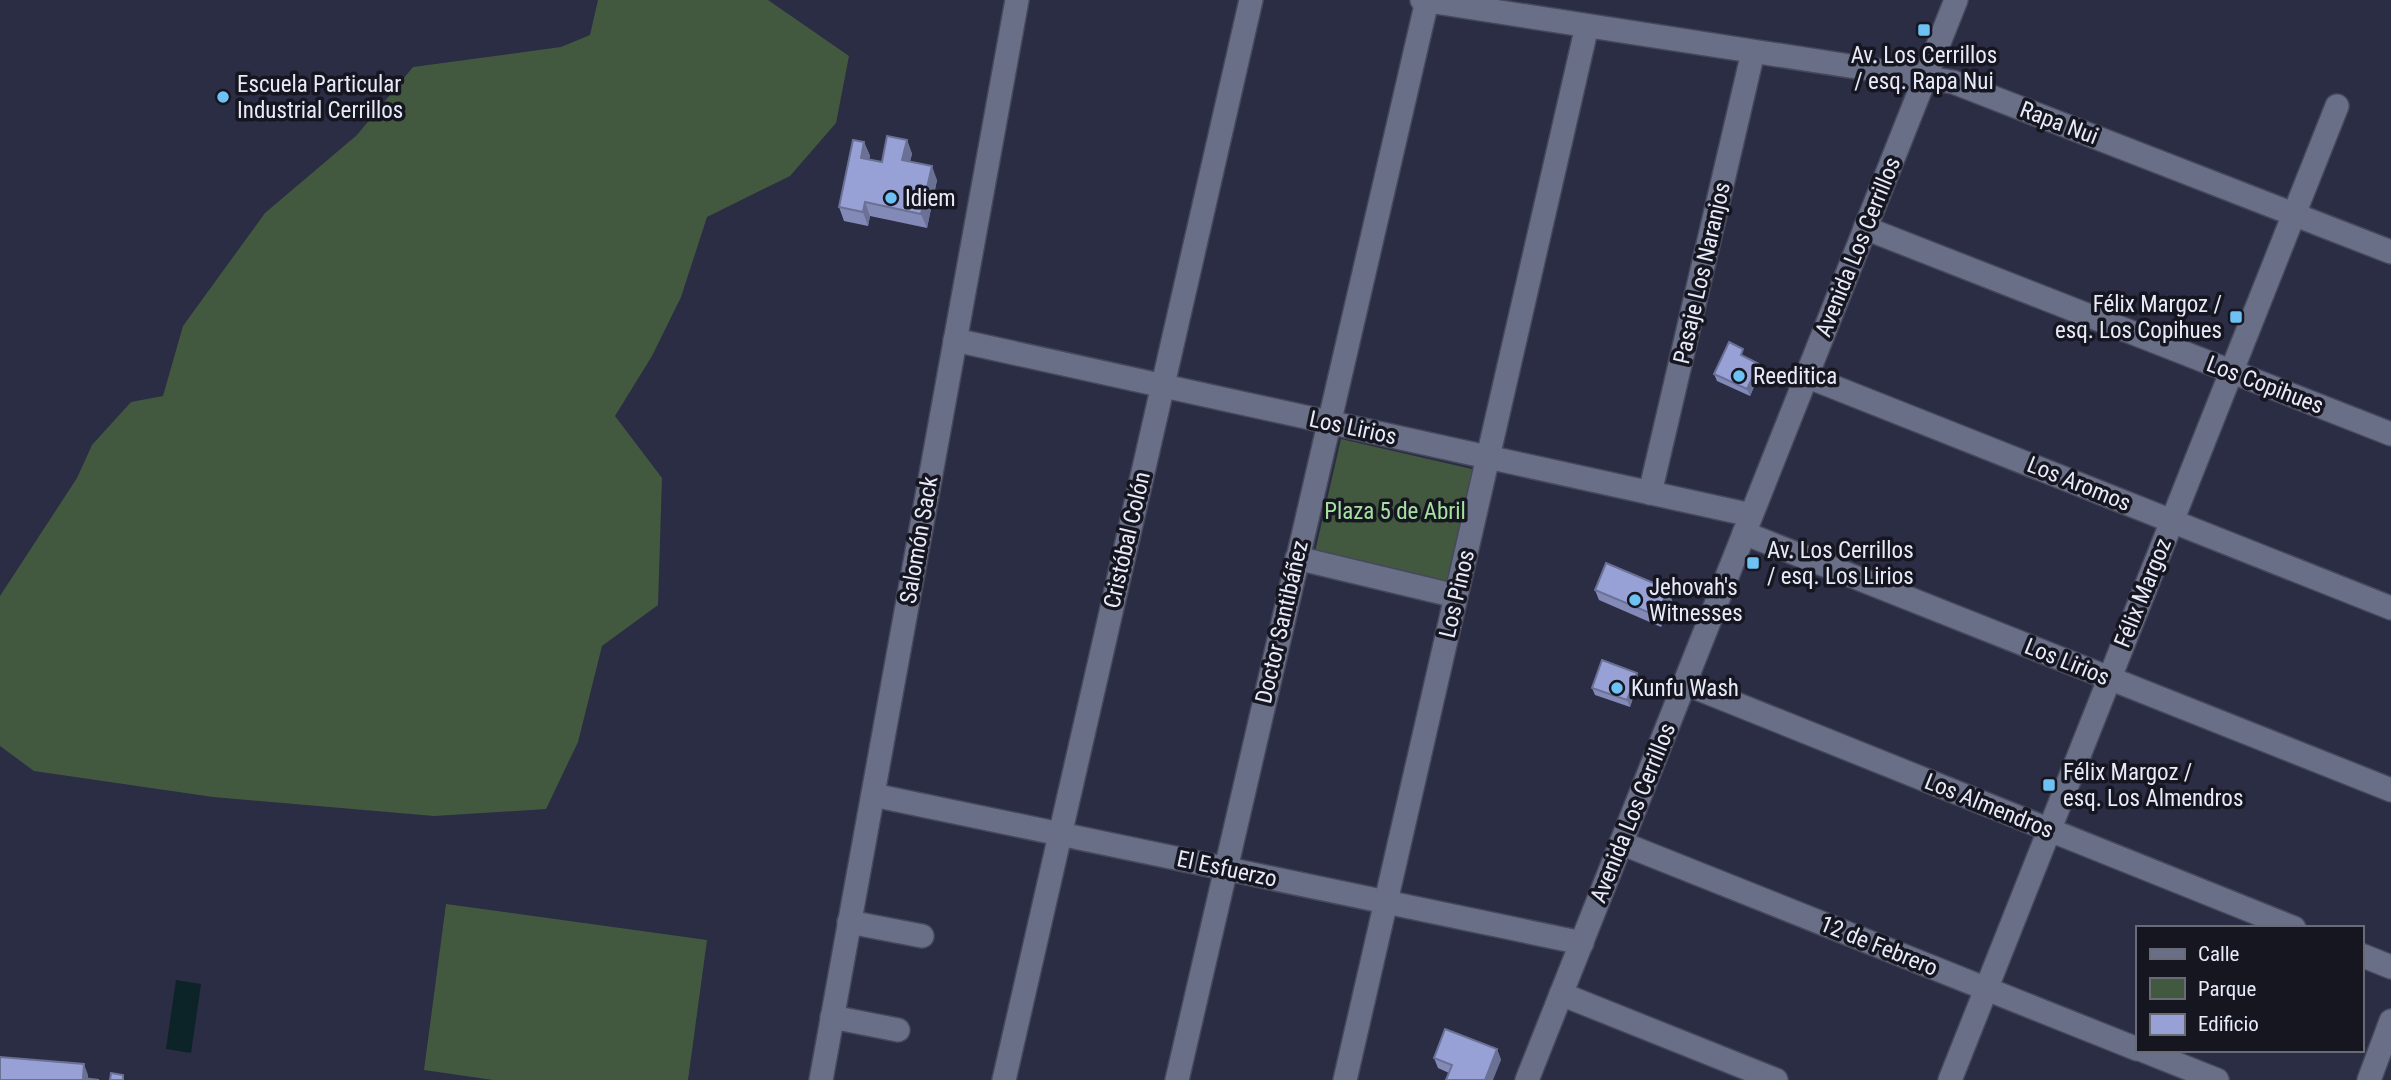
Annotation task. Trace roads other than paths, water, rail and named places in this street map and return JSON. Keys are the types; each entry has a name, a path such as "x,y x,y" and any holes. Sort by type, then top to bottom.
{"street":[{"name":"Salomón Sack","path":"821,1080 1017,0"},
{"name":"Cristóbal Colón","path":"1004,1080 1251,0"},
{"name":"Rapa Nui","path":"1424,0 1962,85 2391,252"},
{"name":"Doctor Santibáñez","path":"1177,1080 1424,0"},
{"name":"Avenida Los Cerrillos","path":"1527,1080 1956,0"},
{"name":"Los Pinos","path":"1345,1080 1587,26"},
{"name":"Pasaje Los Naranjos","path":"1650,493 1753,52"},
{"name":"Félix Margoz","path":"1950,1080 2337,106"},
{"name":"Los Copihues","path":"1865,228 2391,434"},
{"name":"Los Lirios","path":"955,340 1650,493 1748,524 2109,678 2391,790"},
{"name":"Los Aromos","path":"1806,376 2391,608"},
{"path":"1297,558 1456,596"},
{"name":"Los Almendros","path":"1684,683 2289,926"},
{"name":"El Esfuerzo","path":"873,795 1581,943"},
{"name":"12 de Febrero","path":"1621,843 2136,1048"},
{"path":"849,922 922,936"},
{"path":"2363,956 2391,967"},
{"path":"1561,994 1776,1080"},
{"path":"832,1017 898,1030"},
{"path":"2369,1080 2391,1021"},
{"name":"12 de Febrero","path":"2147,1052 2217,1080"}],"place":[{"name":"Av. Los Cerrillos / esq. Rapa Nui","path":"1924,30"},
{"name":"Escuela Particular Industrial Cerrillos","path":"223,97"},
{"name":"Idiem","path":"891,198"},
{"name":"Félix Margoz / esq. Los Copihues","path":"2236,317"},
{"name":"Reeditica","path":"1739,376"},
{"name":"Av. Los Cerrillos / esq. Los Lirios","path":"1753,563"},
{"name":"Jehovah's Witnesses","path":"1635,600"},
{"name":"Kunfu Wash","path":"1617,688"},
{"name":"Félix Margoz / esq. Los Almendros","path":"2049,785"}],"park label":[{"name":"Plaza 5 de Abril","path":"1395,511"}]}
